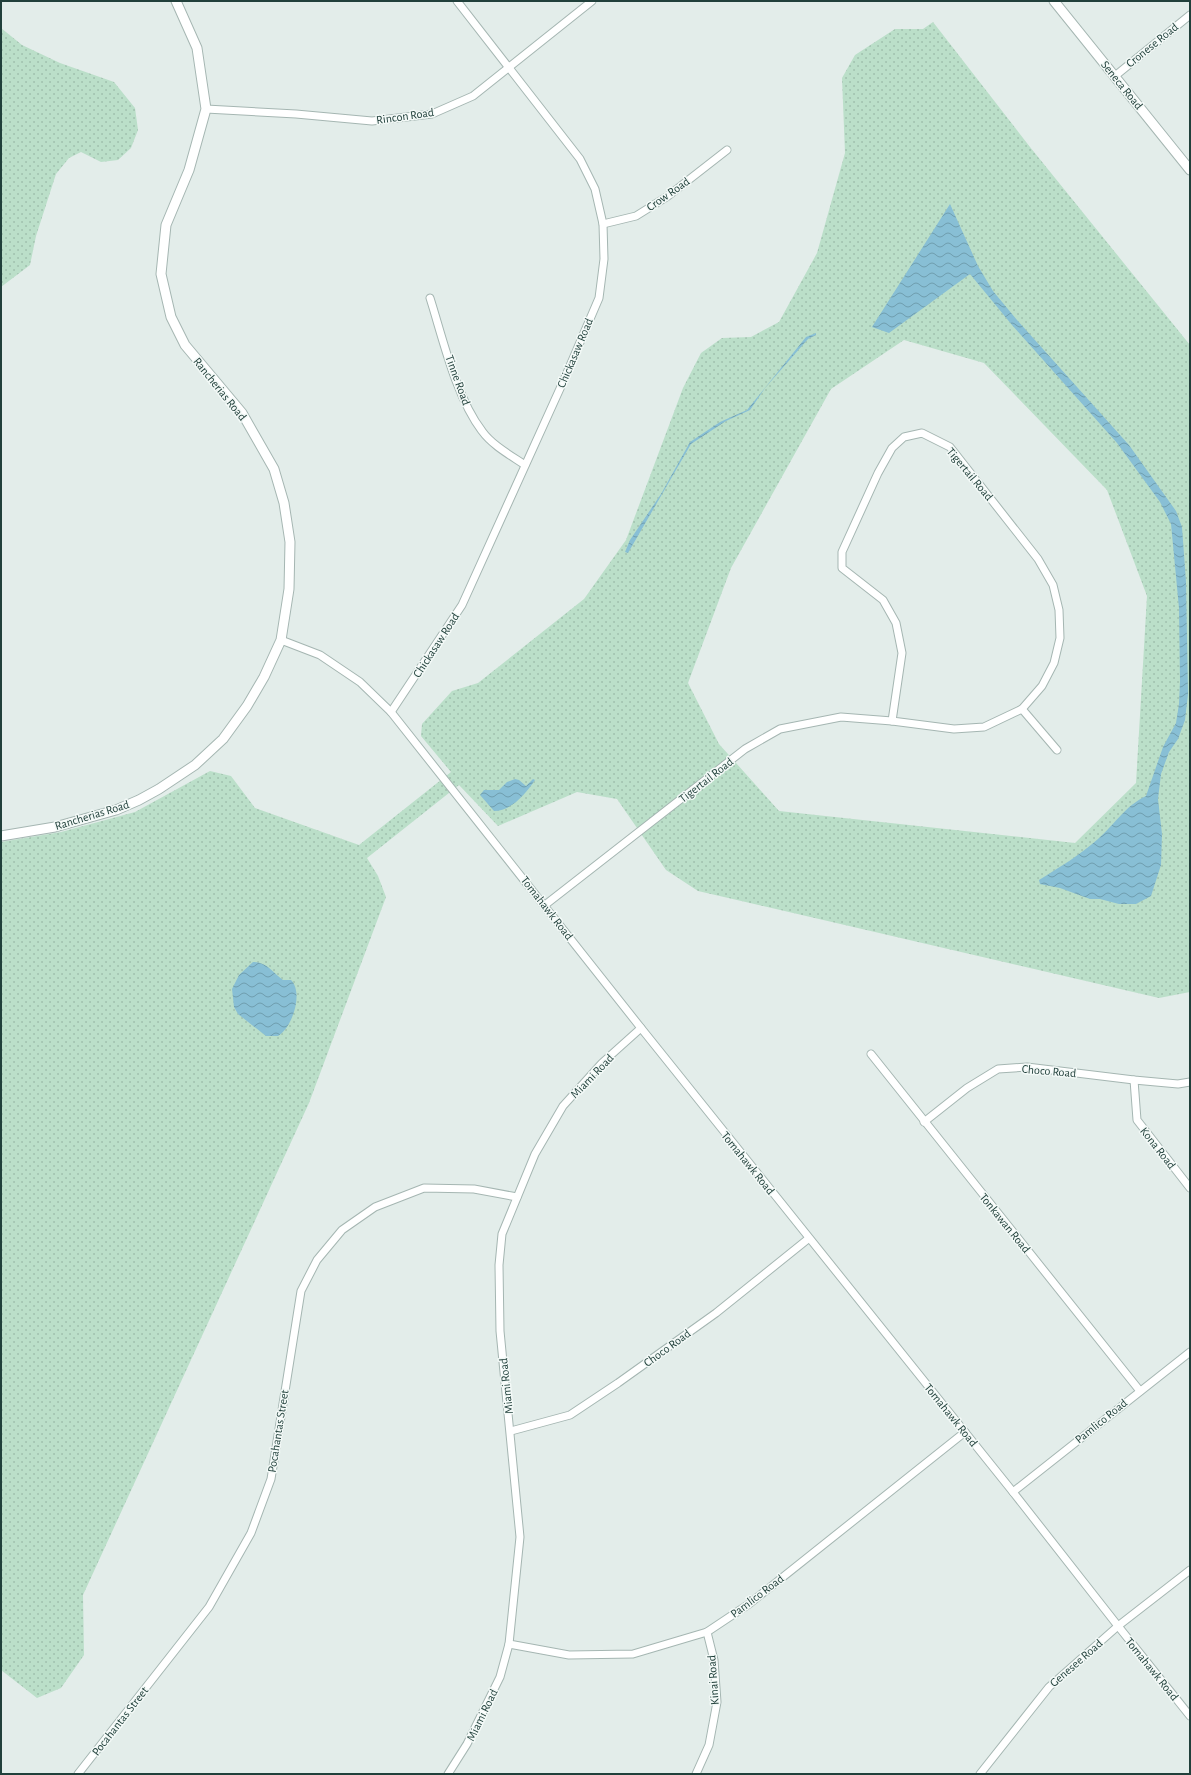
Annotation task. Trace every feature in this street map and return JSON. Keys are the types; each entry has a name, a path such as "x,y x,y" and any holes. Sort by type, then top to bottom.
{"street":[{"name":"Rancherias Road","path":"1,836 55,827 116,810 160,789 189,769 223,740 247,706 264,677 281,640 289,589 290,542 284,503 274,469 242,413 185,345 171,316 161,274 166,225 189,170 206,109 197,48 176,1"},
{"name":"Chickasaw Road","path":"392,712 462,605 563,382 599,298 604,259 603,224 595,189 580,159 457,1"},
{"name":"Rincon Road","path":"206,109 296,114 372,121 432,114 473,96 592,1"},
{"name":"Seneca Road","path":"1054,1 1190,170"},
{"name":"Cronese Road","path":"1115,76 1190,15"},
{"name":"Crow Road","path":"603,224 636,216 662,200 727,150"},
{"name":"Tinne Road","path":"430,298 464,401 482,432 500,448 525,465"},
{"name":"Tigertail Road","path":"545,905 745,749 780,729 841,717 892,721 954,729 984,727 1022,709 1042,686 1054,663 1060,638 1059,610 1053,585 1038,559 950,447 922,433 904,437 892,448 878,473 842,552 842,568 883,600 896,623 902,653 892,721"},
{"name":"Tomahawk Road","path":"281,640 320,655 360,682 392,712 641,1028 1013,1492 1190,1716"},
{"path":"1022,709 1057,750"},
{"name":"Miami Road","path":"448,1774 468,1744 500,1677 509,1644 520,1537 511,1431 500,1330 499,1265 502,1234 535,1154 563,1106 602,1063 641,1028"},
{"name":"Tonkawan Road","path":"871,1054 1140,1391"},
{"name":"Choco Road","path":"924,1122 967,1088 998,1069 1027,1067 1134,1080 1178,1084 1190,1082"},
{"name":"Kona Road","path":"1134,1080 1136,1120 1190,1188"},
{"name":"Pocahantas Street","path":"78,1774 209,1607 251,1533 271,1479 301,1291 317,1260 342,1230 375,1207 424,1188 474,1188 517,1197"},
{"name":"Choco Road","path":"511,1431 570,1415 618,1383 716,1313 808,1238"},
{"name":"Pamlico Road","path":"1013,1492 1190,1352"},
{"name":"Pamlico Road","path":"509,1644 569,1655 633,1654 707,1632 749,1604 965,1432"},
{"name":"Genesee Road","path":"980,1774 1049,1686 1118,1626 1190,1570"},
{"name":"Kinai Road","path":"696,1774 709,1745 717,1702 714,1660 707,1632"}],"green space":[{"path":"933,22 1030,147 1190,345 1190,992 1159,998 698,891 666,870 617,799 577,792 498,826 459,785 367,858 378,876 386,897 309,1103 83,1595 84,1655 61,1688 37,1698 1,1670 1,842 61,832 135,812 210,771 231,776 255,808 359,845 451,772 421,736 422,724 452,691 478,683 584,599 626,540 683,388 701,353 722,338 751,337 779,322 817,253 845,153 842,78 855,55 895,29 923,29","holes":["904,340 984,363 1107,490 1147,596 1136,783 1075,843 779,811 719,744 688,683 731,568 831,389"]},
{"path":"1,28 22,45 60,63 114,82 135,108 138,130 131,148 118,160 101,162 81,152 69,158 56,174 36,236 30,265 1,287"}],"water":[{"path":"950,204 978,266 993,291 1017,320 1129,445 1176,511 1182,527 1186,582 1188,694 1185,720 1178,739 1169,752 1161,774 1158,799 1162,834 1161,865 1151,896 1136,904 1119,904 1100,899 1090,899 1060,888 1040,884 1039,880 1070,861 1091,845 1126,810 1138,800 1146,796 1163,747 1176,723 1180,681 1179,608 1171,524 1160,502 1117,443 1012,325 970,274 889,333 872,327"},
{"path":"816,333 816,335 808,339 765,388 750,410 726,421 691,444 628,553 625,552 630,540 661,494 690,442 720,422 747,410 806,337"},
{"path":"515,779 519,780 526,786 533,779 535,780 523,796 507,808 494,811 480,795 484,790 499,790 507,782"},
{"path":"253,962 258,962 266,966 283,980 291,980 295,986 295,1010 288,1026 278,1036 266,1036 238,1014 234,1007 232,989 239,975"}]}
